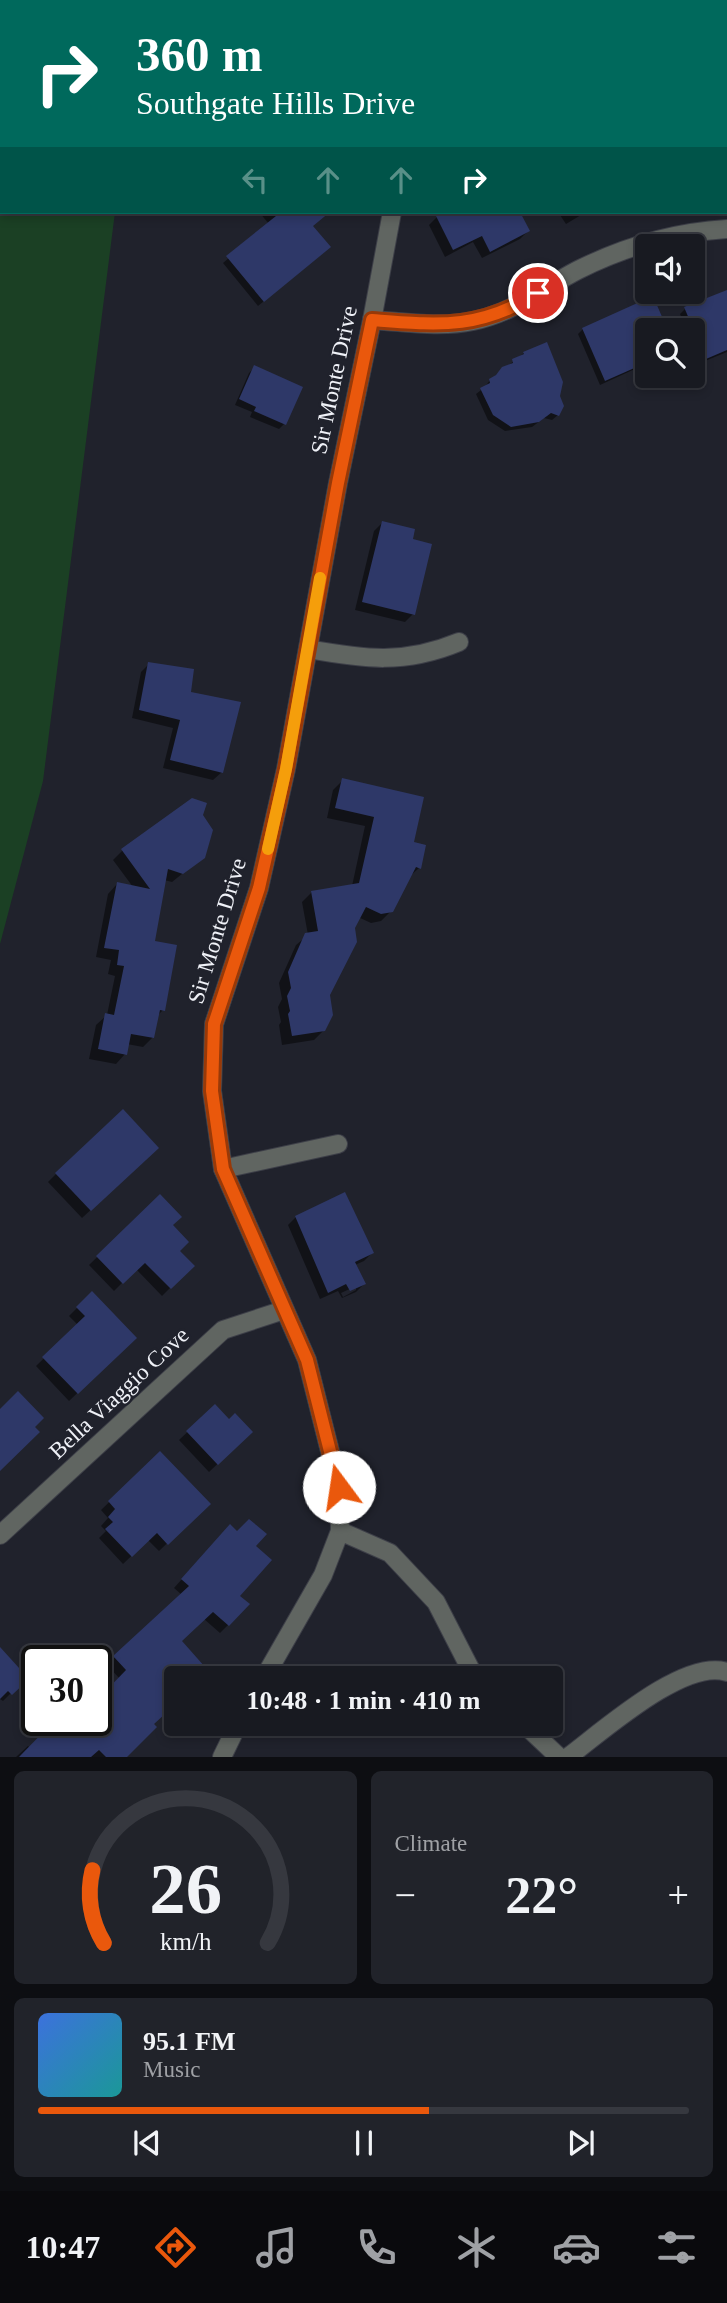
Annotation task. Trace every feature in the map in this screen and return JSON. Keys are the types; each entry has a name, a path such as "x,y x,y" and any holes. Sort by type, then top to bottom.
{"street":[{"name":"Sir Monte Drive","path":"271,1666 323,1575 340,1531 339,1487 307,1360 223,1169 212,1091 214,1024 259,888 286,769 391,214"},
{"path":"372,320 437,325 473,321 507,310 579,270 621,251 666,238 727,229"},
{"path":"308,649 364,659 397,658 458,642"},
{"path":"223,1169 338,1144"},
{"name":"Bella Viaggio Cove","path":"0,1535 223,1330 284,1310"},
{"path":"340,1531 390,1553 436,1602 469,1666"},
{"path":"568,1757 660,1689 690,1674 717,1669 727,1672"},
{"path":"222,1757 232,1736"},
{"path":"537,1736 559,1757"}],"green space":[{"path":"0,214 115,214 43,781 0,944"}],"building":[{"path":"278,214 328,214 313,226 331,247 264,302 226,256"},
{"path":"435,214 521,214 530,231 490,252 482,236 453,250"},
{"path":"727,290 727,350 706,359 705,318 689,318 684,307 705,304 705,299"},
{"path":"635,304 656,304 663,318 635,318 635,368 605,381 582,328"},
{"path":"547,342 563,382 560,396 564,406 559,416 551,413 539,422 511,427 493,415 480,388 490,383 489,379 502,367 513,363 512,359"},
{"path":"254,365 303,387 286,425 254,411 256,407 239,399"},
{"path":"382,521 415,529 413,539 432,544 415,615 362,602"},
{"path":"148,662 194,669 191,692 241,702 223,773 170,760 180,720 139,710"},
{"path":"342,778 424,797 414,842 426,845 421,869 416,867 393,912 381,914 366,907 355,928 357,942 330,995 333,1015 325,1031 292,1036 288,1014 290,1011 287,996 291,988 288,972 305,933 318,931 311,891 359,883 374,817 335,808"},
{"path":"192,798 207,803 203,815 213,830 205,858 183,874 168,869 155,941 177,945 165,1011 160,1010 154,1038 131,1034 127,1055 98,1049 105,1013 114,1015 124,966 117,965 119,950 104,948 117,882 150,889 121,849"},
{"path":"123,1109 159,1148 91,1211 55,1173"},
{"path":"345,1192 374,1253 355,1262 366,1284 350,1291 346,1284 328,1293 295,1216"},
{"path":"160,1194 182,1217 173,1225 189,1242 180,1251 195,1266 171,1289 145,1263 123,1284 96,1256"},
{"path":"92,1291 137,1338 78,1394 42,1357 85,1316 76,1307"},
{"path":"18,1391 44,1418 35,1427 40,1432 0,1471 0,1409"},
{"path":"215,1404 229,1419 235,1413 253,1432 218,1465 186,1431"},
{"path":"160,1451 211,1504 168,1545 157,1533 132,1557 105,1529 113,1522 108,1517 115,1509 108,1501"},
{"path":"249,1519 267,1534 256,1546 272,1560 240,1596 250,1604 229,1626 213,1612 182,1641 204,1666 164,1666 164,1715 154,1724 157,1727 127,1757 106,1757 99,1750 91,1757 19,1757 39,1736 112,1736 112,1684 126,1670 113,1656 189,1586 181,1579 230,1524 237,1531"},
{"path":"0,1647 21,1670 21,1687 12,1695 8,1691 0,1699"}],"slow traffic":[{"path":"268,849 286,769 320,578"}],"route":[{"path":"339,1487 307,1360 223,1169 212,1091 214,1024 259,888 286,769 338,483 372,320 456,324 491,317 538,293"}]}
